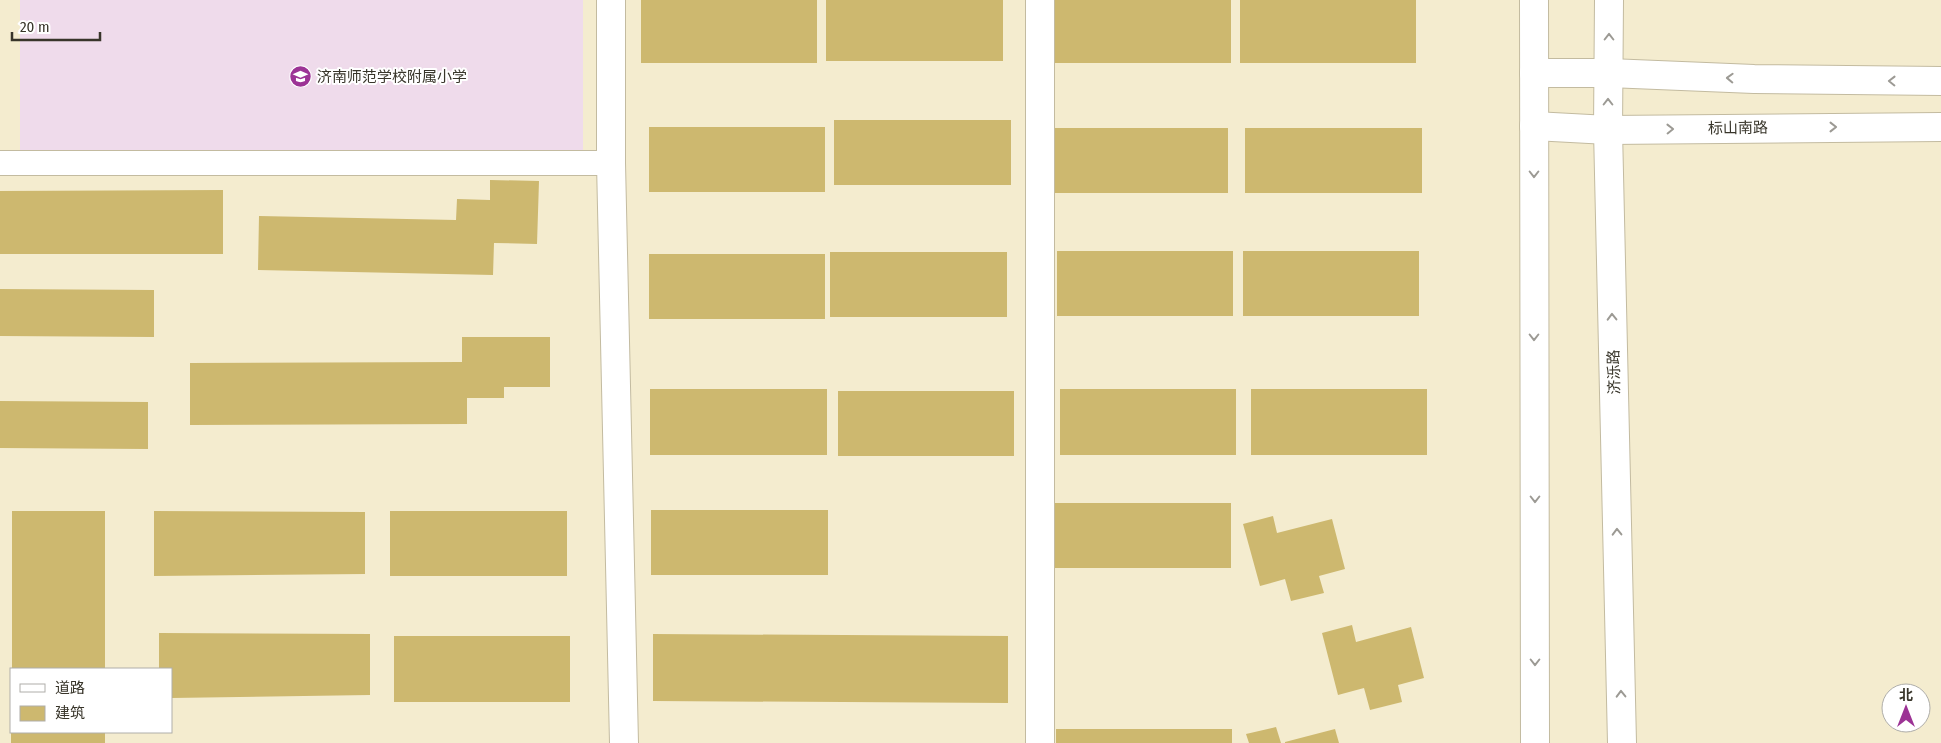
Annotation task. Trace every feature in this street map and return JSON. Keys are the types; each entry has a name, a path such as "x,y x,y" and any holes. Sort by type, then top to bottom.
{"main road":[{"path":"611,0 611,162 624,743"},
{"path":"1040,0 1040,743"},
{"path":"1534,0 1535,743"},
{"name":"济泺路","path":"1609,0 1608,130 1622,743"},
{"path":"1534,73 1609,73 1754,79 1941,81"},
{"name":"标山南路","path":"1534,126 1608,130 1941,127"}],"street":[{"path":"0,164 611,162"}],"shaded area":[{"name":"济南师范学校附属小学","path":"20,0 583,0 583,154 20,157"}],"building":[{"path":"641,0 817,0 817,63 641,63"},
{"path":"826,0 1003,0 1003,61 826,61"},
{"path":"1054,0 1231,0 1231,63 1054,63"},
{"path":"1240,0 1416,0 1416,63 1240,63"},
{"path":"834,120 1011,120 1011,185 834,185"},
{"path":"649,127 825,127 825,192 649,192"},
{"path":"1052,128 1228,128 1228,193 1052,193"},
{"path":"1245,128 1422,128 1422,193 1245,193"},
{"path":"490,180 539,181 537,244 494,243 493,275 258,270 259,216 456,220 457,199 490,200"},
{"path":"223,190 223,254 0,254 0,191"},
{"path":"1057,251 1233,251 1233,316 1057,316"},
{"path":"1243,251 1419,251 1419,316 1243,316"},
{"path":"830,252 1007,252 1007,317 830,317"},
{"path":"649,254 825,254 825,319 649,319"},
{"path":"0,289 154,290 154,337 0,336"},
{"path":"462,337 550,337 550,387 504,387 504,398 467,398 467,424 190,425 190,363 462,362"},
{"path":"650,389 827,389 827,455 650,455"},
{"path":"1060,389 1236,389 1236,455 1060,455"},
{"path":"1251,389 1427,389 1427,455 1251,455"},
{"path":"838,391 1014,391 1014,456 838,456"},
{"path":"0,401 148,402 148,449 0,448"},
{"path":"1054,503 1231,503 1231,568 1054,568"},
{"path":"651,510 828,510 828,575 651,575"},
{"path":"12,511 105,511 105,668 12,668"},
{"path":"154,511 365,512 365,574 154,576"},
{"path":"390,511 567,511 567,576 390,576"},
{"path":"1273,516 1277,533 1332,519 1345,569 1319,576 1324,593 1291,601 1285,579 1260,586 1243,524"},
{"path":"1352,625 1356,642 1411,627 1424,678 1398,685 1402,702 1370,710 1364,688 1338,695 1322,633"},
{"path":"159,633 370,634 370,695 172,698 172,668 159,668"},
{"path":"653,634 1008,636 1008,703 653,701"},
{"path":"394,636 570,636 570,702 394,702"},
{"path":"1276,727 1281,743 1249,743 1246,734"},
{"path":"1056,729 1232,729 1232,743 1056,743"},
{"path":"1335,729 1339,743 1285,743 1285,742"},
{"path":"11,733 105,733 105,743 11,743"}],"place":[{"name":"济南师范学校附属小学","path":"301,77"}]}
